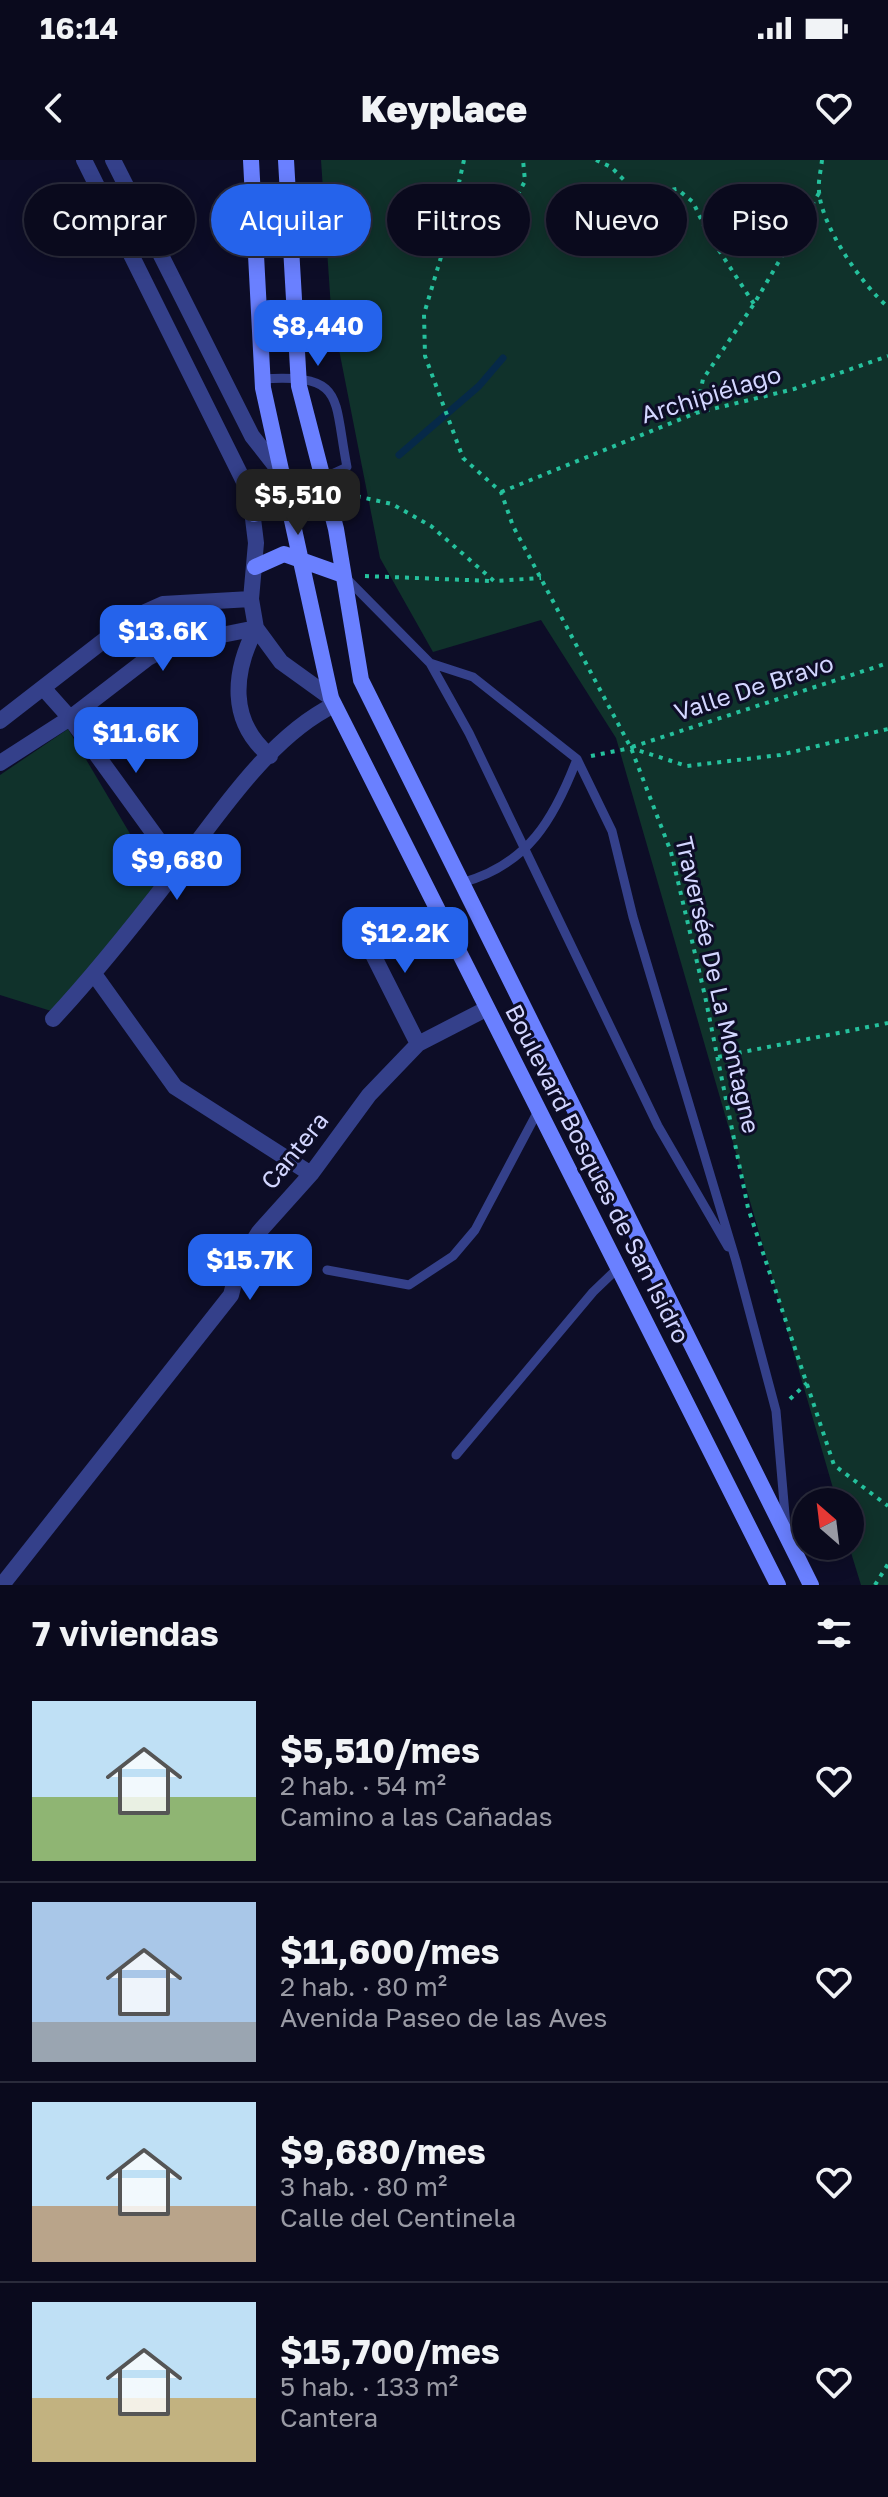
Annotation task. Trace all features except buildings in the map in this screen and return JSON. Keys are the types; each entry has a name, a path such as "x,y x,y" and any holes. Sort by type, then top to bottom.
{"main road":[{"name":"Boulevard Bosques de San Isidro","path":"251,160 262,379 333,702 778,1585"},
{"name":"Boulevard Bosques de San Isidro","path":"286,160 298,377 326,490 361,680 811,1585"},
{"path":"254,514 281,473"},
{"path":"255,567 284,554 343,575"}],"street":[{"path":"53,1019 94,974 218,815 270,756 298,726 333,702 281,662 256,628 251,599 255,567 254,514 250,494 234,455 84,160"},
{"path":"113,160 252,436 281,473 326,490"},
{"path":"0,721 45,690 134,617 163,604 251,599"},
{"path":"0,763 70,718 148,658 172,645 256,628"},
{"path":"256,628 237,675 238,701 245,725 270,756"},
{"path":"45,690 70,718 170,856"},
{"path":"357,923 418,1044"},
{"path":"94,974 175,1087 311,1174"},
{"name":"Cantera","path":"2,1585 231,1295 239,1264 259,1232 311,1174 369,1095 418,1044 486,1009"}],"lane":[{"path":"262,379 298,377 325,384 332,395 347,467 326,490"},
{"path":"343,575 430,663 469,733 658,1126 736,1261"},
{"path":"430,663 473,677 577,759 612,831 633,917 736,1261 776,1411 786,1533"},
{"path":"461,883 476,879 525,851 558,809 577,759"},
{"path":"327,1270 409,1285 453,1256 475,1230 538,1111"},
{"path":"456,1455 593,1292 618,1268"}],"path":[{"name":"Traversée De La Montagne","path":"459,184 464,160"},
{"path":"523,160 523,184"},
{"path":"596,160 611,167 639,195 677,189 693,202 707,232 754,304"},
{"path":"822,160 819,193 832,230 855,270 888,307"},
{"path":"696,413 703,379 754,304 819,193"},
{"name":"Traversée De La Montagne","path":"441,256 424,314 425,356 463,458 501,492 513,526 631,748 671,852 718,1057 748,1208 834,1465 888,1506"},
{"name":"Archipiélago","path":"501,492 696,413 794,389 888,356"},
{"path":"326,490 392,504 431,526 494,581"},
{"path":"343,575 494,581 541,578"},
{"name":"Valle De Bravo","path":"577,759 631,748 888,663"},
{"path":"631,748 687,766 780,755 888,729"},
{"path":"718,1057 888,1023"},
{"path":"776,1411 807,1383"},
{"path":"875,1585 888,1564"}],"green space":[{"path":"321,160 888,160 888,1585 861,1585 853,1560 864,1560 864,1488 833,1488 616,738 541,620 433,652 380,558 331,309 327,256 371,256 371,184 323,184"},
{"path":"68,729 161,886 64,1015 0,995 0,775"}],"waterway":[{"path":"399,455 479,386 503,358"}]}
